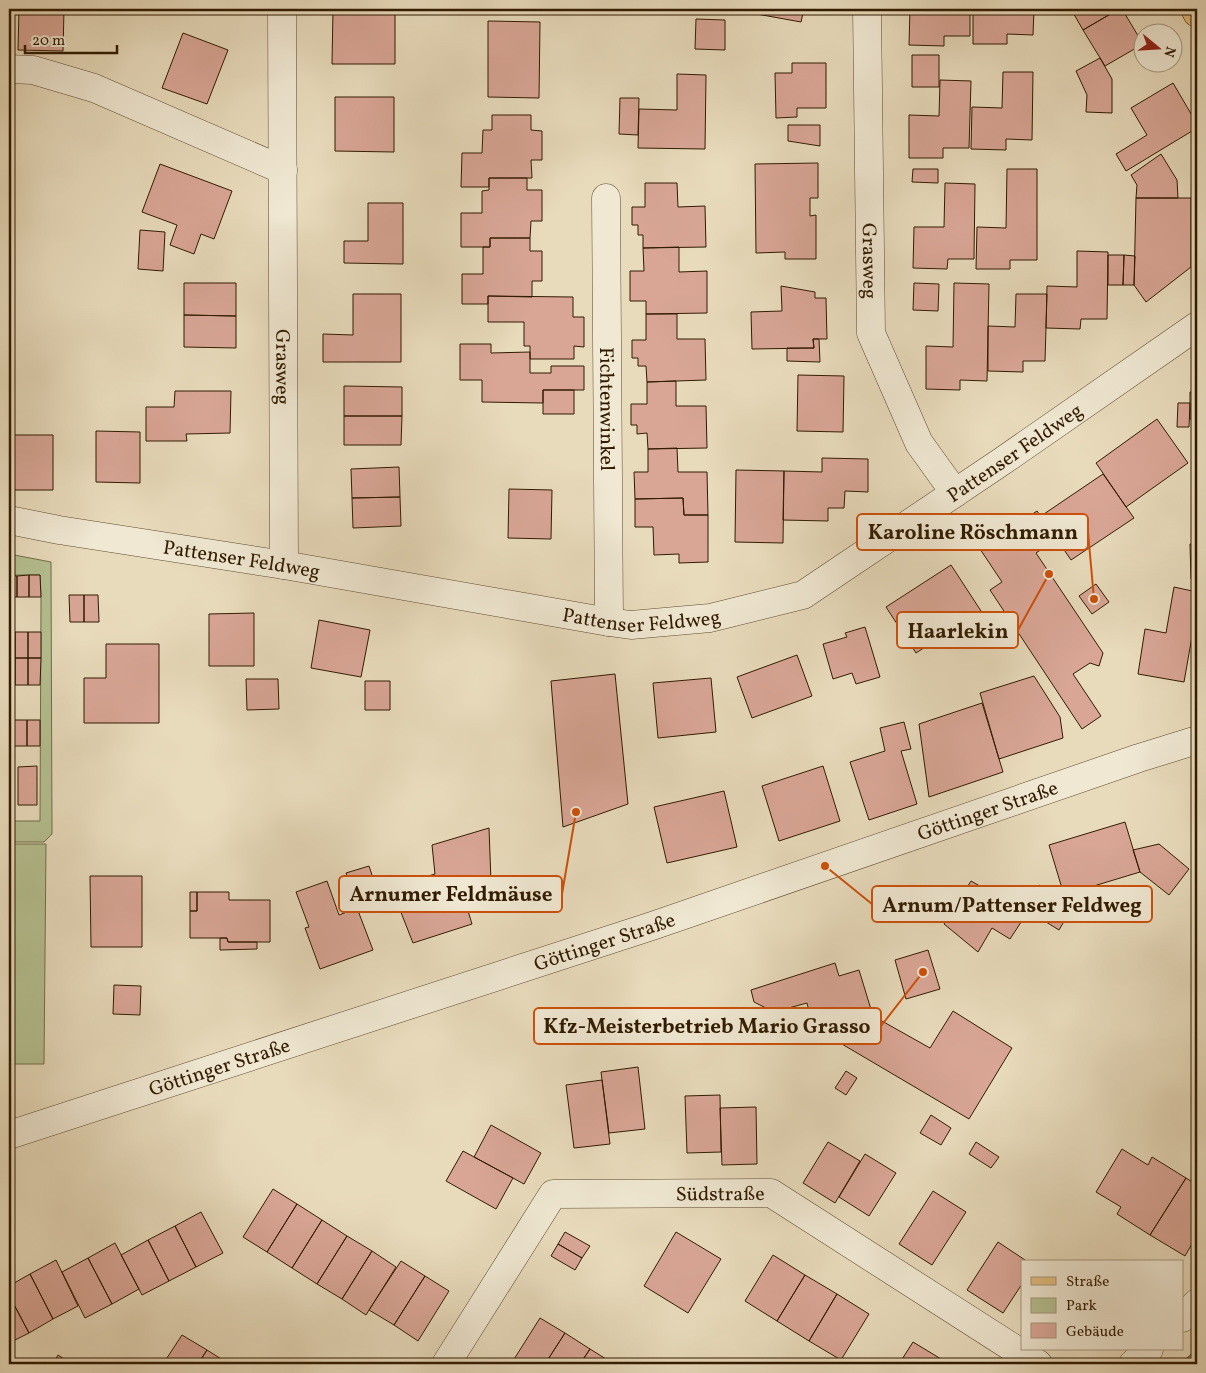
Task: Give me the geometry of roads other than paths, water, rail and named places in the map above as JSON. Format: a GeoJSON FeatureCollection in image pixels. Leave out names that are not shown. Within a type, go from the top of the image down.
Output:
{"type":"FeatureCollection","features":[{"type":"Feature","properties":{"kind":"main road"},"geometry":{"type":"LineString","coordinates":[[1195,9],[1197,13]]}},
{"type":"Feature","properties":{"kind":"street","name":"Grasweg"},"geometry":{"type":"LineString","coordinates":[[282,9],[284,565]]}},
{"type":"Feature","properties":{"kind":"street","name":"Grasweg"},"geometry":{"type":"LineString","coordinates":[[867,9],[871,333],[919,443],[955,493]]}},
{"type":"Feature","properties":{"kind":"street"},"geometry":{"type":"LineString","coordinates":[[9,69],[32,70],[94,88],[283,170]]}},
{"type":"Feature","properties":{"kind":"street","name":"Fichtenwinkel"},"geometry":{"type":"LineString","coordinates":[[606,198],[609,622]]}},
{"type":"Feature","properties":{"kind":"street","name":"Pattenser Feldweg"},"geometry":{"type":"LineString","coordinates":[[9,520],[59,530],[284,565],[609,622],[631,625],[710,618],[803,594],[955,493],[1197,326]]}},
{"type":"Feature","properties":{"kind":"street","name":"Göttinger Straße"},"geometry":{"type":"LineString","coordinates":[[9,1135],[652,926],[1197,740]]}},
{"type":"Feature","properties":{"kind":"street","name":"Südstraße"},"geometry":{"type":"LineString","coordinates":[[446,1364],[553,1194],[771,1193],[1038,1364]]}},
{"type":"Feature","properties":{"kind":"street"},"geometry":{"type":"LineString","coordinates":[[1184,1316],[1197,1303]]}},
{"type":"Feature","properties":{"kind":"street"},"geometry":{"type":"LineString","coordinates":[[1133,1364],[1148,1350]]}},
{"type":"Feature","properties":{"kind":"place","name":"Haarlekin"},"geometry":{"type":"Point","coordinates":[1049,574]}},
{"type":"Feature","properties":{"kind":"place","name":"Karoline Röschmann"},"geometry":{"type":"Point","coordinates":[1094,599]}},
{"type":"Feature","properties":{"kind":"place","name":"Arnumer Feldmäuse"},"geometry":{"type":"Point","coordinates":[576,812]}},
{"type":"Feature","properties":{"kind":"place","name":"Arnum/Pattenser Feldweg"},"geometry":{"type":"Point","coordinates":[825,866]}},
{"type":"Feature","properties":{"kind":"place","name":"Kfz-Meisterbetrieb Mario Grasso"},"geometry":{"type":"Point","coordinates":[923,972]}}]}
